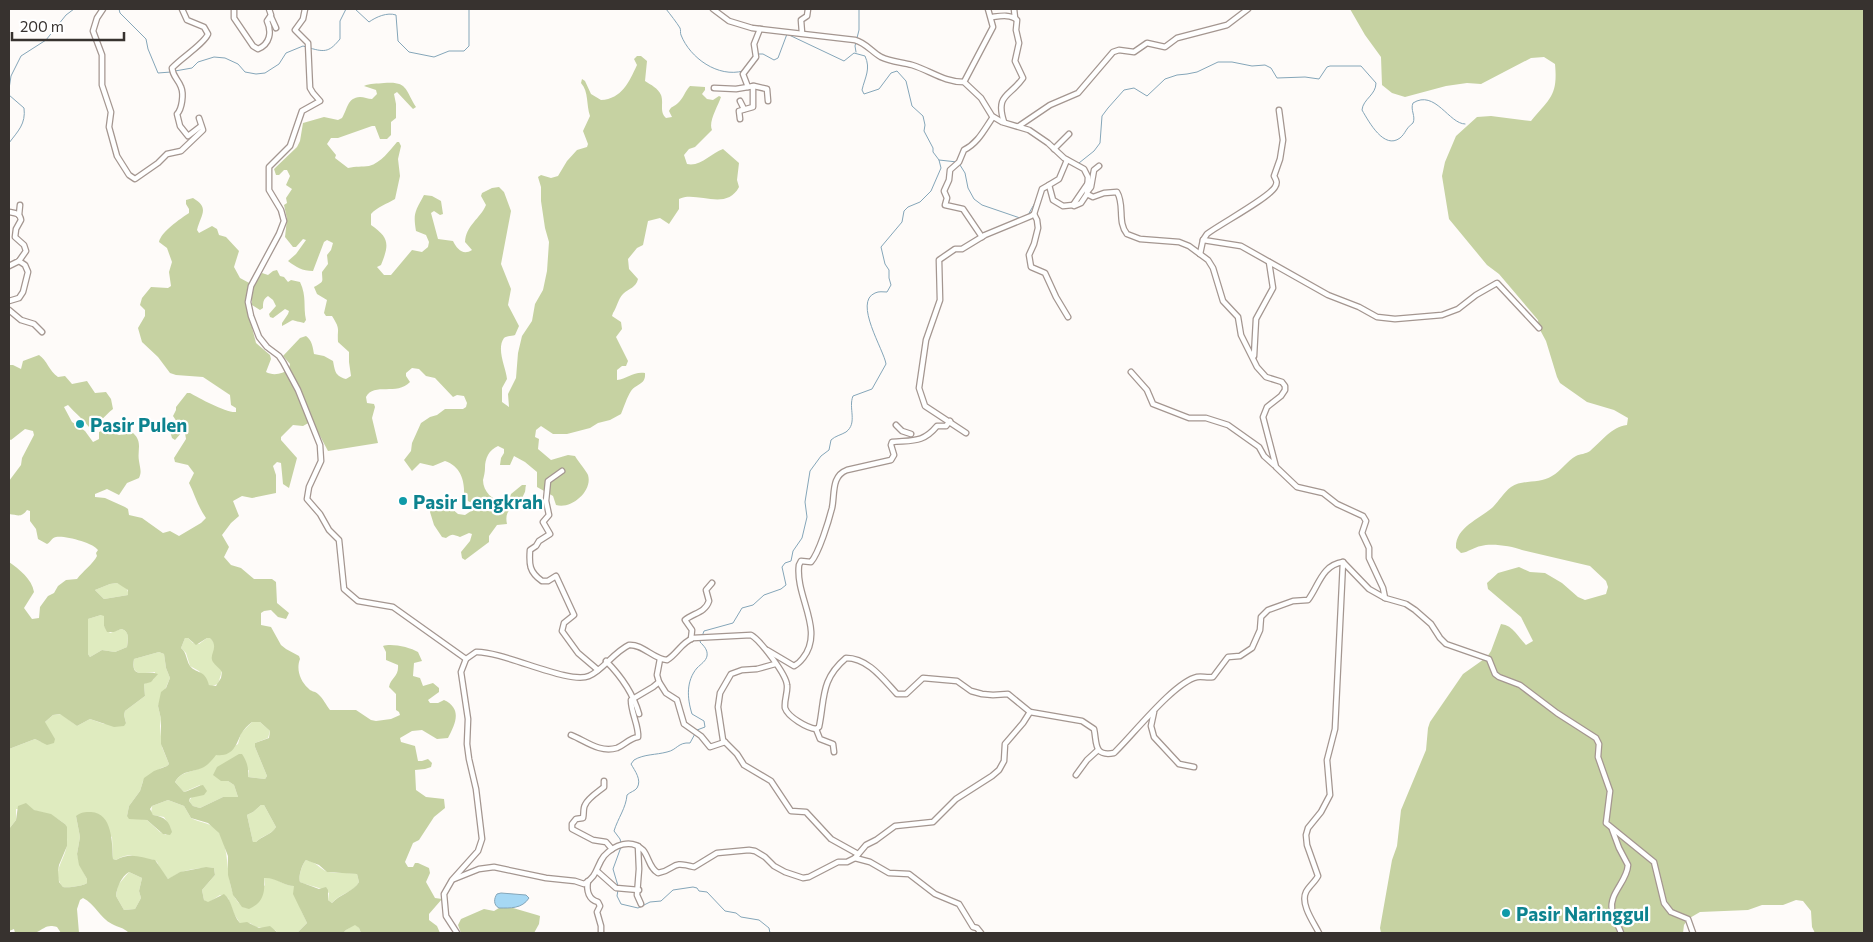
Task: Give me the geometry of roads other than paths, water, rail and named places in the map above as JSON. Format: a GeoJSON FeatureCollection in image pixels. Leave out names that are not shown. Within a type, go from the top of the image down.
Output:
{"type":"FeatureCollection","features":[{"type":"Feature","properties":{"kind":"street"},"geometry":{"type":"LineString","coordinates":[[103,9],[97,18],[93,30],[102,55],[102,85],[111,112],[110,134],[117,156],[129,176],[135,179],[158,163],[167,154],[181,151],[203,131],[199,118]]}},
{"type":"Feature","properties":{"kind":"street"},"geometry":{"type":"LineString","coordinates":[[182,9],[187,20],[204,27],[208,34],[206,39],[184,55],[173,67],[174,78],[181,86],[182,92],[180,110],[177,114],[180,126],[188,136],[201,126]]}},
{"type":"Feature","properties":{"kind":"street"},"geometry":{"type":"LineString","coordinates":[[234,9],[234,18],[256,49],[262,47],[268,41],[270,32],[267,21],[271,17]]}},
{"type":"Feature","properties":{"kind":"street"},"geometry":{"type":"LineString","coordinates":[[269,9],[276,28]]}},
{"type":"Feature","properties":{"kind":"street"},"geometry":{"type":"LineString","coordinates":[[305,9],[303,19],[295,30],[309,44],[308,68],[310,88],[320,101],[306,108],[301,113],[290,146],[268,169],[269,190],[284,221],[251,286],[248,302],[251,316],[258,338],[279,356],[283,362],[298,390],[320,444],[321,461],[308,487],[307,499],[320,514],[326,527],[339,540],[344,589],[358,601],[393,607],[466,660]]}},
{"type":"Feature","properties":{"kind":"street"},"geometry":{"type":"LineString","coordinates":[[713,9],[730,22],[760,29],[861,41],[885,58],[911,64],[949,81],[964,82],[980,98],[993,117],[1031,131],[1067,160],[1084,169],[1088,177],[1087,193]]}},
{"type":"Feature","properties":{"kind":"street"},"geometry":{"type":"LineString","coordinates":[[802,33],[802,19],[808,16],[808,9]]}},
{"type":"Feature","properties":{"kind":"street"},"geometry":{"type":"LineString","coordinates":[[964,82],[993,27],[992,17],[988,9]]}},
{"type":"Feature","properties":{"kind":"street"},"geometry":{"type":"LineString","coordinates":[[1004,122],[1000,108],[1001,104],[1008,93],[1024,78],[1015,61],[1019,43],[1014,9]]}},
{"type":"Feature","properties":{"kind":"street"},"geometry":{"type":"LineString","coordinates":[[1019,126],[1050,106],[1078,93],[1113,52],[1119,50],[1133,52],[1147,44],[1165,47],[1178,38],[1227,25],[1248,9]]}},
{"type":"Feature","properties":{"kind":"street"},"geometry":{"type":"LineString","coordinates":[[992,17],[1005,16],[1015,18]]}},
{"type":"Feature","properties":{"kind":"street"},"geometry":{"type":"LineString","coordinates":[[748,87],[743,74],[756,56],[754,49],[760,29]]}},
{"type":"Feature","properties":{"kind":"street"},"geometry":{"type":"LineString","coordinates":[[740,119],[739,112],[753,106],[753,86]]}},
{"type":"Feature","properties":{"kind":"street"},"geometry":{"type":"LineString","coordinates":[[714,88],[736,89],[753,86],[767,89],[768,101]]}},
{"type":"Feature","properties":{"kind":"street"},"geometry":{"type":"LineString","coordinates":[[740,101],[744,109]]}},
{"type":"Feature","properties":{"kind":"street"},"geometry":{"type":"LineString","coordinates":[[1200,254],[1203,240],[1207,234],[1254,204],[1276,186],[1277,182],[1274,176],[1280,159],[1283,140],[1279,110]]}},
{"type":"Feature","properties":{"kind":"street"},"geometry":{"type":"LineString","coordinates":[[982,237],[963,209],[945,205],[947,198],[944,191],[949,180],[950,170],[960,160],[964,150],[971,147],[993,117]]}},
{"type":"Feature","properties":{"kind":"street"},"geometry":{"type":"LineString","coordinates":[[1054,149],[1070,134]]}},
{"type":"Feature","properties":{"kind":"street"},"geometry":{"type":"LineString","coordinates":[[1067,160],[1059,179],[1048,184],[1040,192],[1034,214],[1038,228],[1029,255],[1031,267],[1045,273],[1068,317]]}},
{"type":"Feature","properties":{"kind":"street"},"geometry":{"type":"LineString","coordinates":[[1048,184],[1053,200],[1063,206],[1073,204],[1074,206],[1081,202],[1087,193],[1091,186],[1094,169],[1098,166]]}},
{"type":"Feature","properties":{"kind":"street"},"geometry":{"type":"LineString","coordinates":[[1073,204],[1088,183]]}},
{"type":"Feature","properties":{"kind":"street"},"geometry":{"type":"LineString","coordinates":[[1087,193],[1093,197],[1104,193],[1118,193],[1122,224],[1127,234],[1140,239],[1179,242],[1189,246],[1212,264],[1223,301],[1238,317],[1241,335],[1257,366],[1264,376],[1282,382],[1285,386],[1281,396],[1271,403],[1263,414],[1263,424],[1275,466]]}},
{"type":"Feature","properties":{"kind":"street"},"geometry":{"type":"LineString","coordinates":[[9,266],[19,261],[26,250],[24,245],[15,238],[17,227],[21,220],[19,215],[20,205]]}},
{"type":"Feature","properties":{"kind":"street"},"geometry":{"type":"LineString","coordinates":[[9,212],[19,215]]}},
{"type":"Feature","properties":{"kind":"street"},"geometry":{"type":"LineString","coordinates":[[966,433],[925,406],[919,388],[926,340],[940,300],[939,260],[955,249],[963,248],[982,237],[1034,214]]}},
{"type":"Feature","properties":{"kind":"street"},"geometry":{"type":"LineString","coordinates":[[1203,240],[1235,244],[1328,296],[1359,307],[1373,316],[1383,318],[1412,318],[1448,313],[1458,309],[1476,294],[1497,283],[1539,328]]}},
{"type":"Feature","properties":{"kind":"street"},"geometry":{"type":"LineString","coordinates":[[9,301],[19,298],[24,292],[28,272],[25,265],[19,261]]}},
{"type":"Feature","properties":{"kind":"street"},"geometry":{"type":"LineString","coordinates":[[1254,357],[1256,319],[1273,288],[1270,262]]}},
{"type":"Feature","properties":{"kind":"street"},"geometry":{"type":"LineString","coordinates":[[9,310],[21,320],[34,324],[42,332]]}},
{"type":"Feature","properties":{"kind":"street"},"geometry":{"type":"LineString","coordinates":[[1131,372],[1147,390],[1153,404],[1189,418],[1206,418],[1228,425],[1260,447],[1264,456],[1297,487],[1320,492],[1337,504],[1365,519],[1366,523],[1362,534],[1385,598]]}},
{"type":"Feature","properties":{"kind":"street"},"geometry":{"type":"LineString","coordinates":[[457,933],[449,922],[444,907],[444,894],[452,880],[478,851],[482,839],[468,744],[468,719],[461,672],[466,660],[476,652],[484,652],[580,678],[589,676],[598,670],[622,649],[631,644],[652,652],[660,659],[669,659],[685,642],[692,639],[742,634],[751,635],[764,647],[788,664],[794,666],[808,651],[812,630],[801,586],[799,563],[802,561],[811,562],[817,554],[832,508],[838,476],[847,470],[891,460],[894,455],[891,444],[924,438],[931,434],[937,426],[946,426],[950,421]]}},
{"type":"Feature","properties":{"kind":"street"},"geometry":{"type":"LineString","coordinates":[[896,425],[902,431],[911,434]]}},
{"type":"Feature","properties":{"kind":"street"},"geometry":{"type":"LineString","coordinates":[[899,442],[902,431]]}},
{"type":"Feature","properties":{"kind":"street"},"geometry":{"type":"LineString","coordinates":[[562,471],[548,482],[546,501],[549,515],[543,522],[550,534],[539,541],[534,549],[530,550],[529,565],[536,577],[542,582],[556,576],[574,615],[564,623],[562,631],[578,653],[598,670]]}},
{"type":"Feature","properties":{"kind":"street"},"geometry":{"type":"LineString","coordinates":[[1343,562],[1369,589],[1385,598],[1406,604],[1416,610],[1431,624],[1443,641],[1489,659],[1499,677],[1520,685],[1557,713],[1596,738],[1598,758],[1610,791],[1606,820],[1654,862],[1664,903],[1671,912],[1691,922],[1693,933]]}},
{"type":"Feature","properties":{"kind":"street"},"geometry":{"type":"LineString","coordinates":[[816,729],[819,727],[825,686],[846,658],[861,660],[898,694],[906,694],[923,678],[957,681],[971,691],[993,695],[1008,694],[1030,712],[1070,718],[1089,724],[1094,728],[1098,750],[1108,754],[1114,753],[1154,711],[1188,681],[1196,677],[1213,677],[1228,657],[1240,656],[1252,648],[1258,635],[1263,614],[1268,610],[1293,601],[1308,600],[1329,567],[1343,562]]}},
{"type":"Feature","properties":{"kind":"street"},"geometry":{"type":"LineString","coordinates":[[1319,933],[1304,897],[1306,891],[1318,876],[1307,845],[1306,835],[1308,828],[1321,812],[1330,795],[1327,760],[1334,730],[1343,562]]}},
{"type":"Feature","properties":{"kind":"street"},"geometry":{"type":"LineString","coordinates":[[692,639],[693,633],[685,620],[707,606],[709,601],[706,590],[712,583]]}},
{"type":"Feature","properties":{"kind":"street"},"geometry":{"type":"LineString","coordinates":[[764,647],[787,683],[785,706],[788,714],[810,728],[816,729]]}},
{"type":"Feature","properties":{"kind":"street"},"geometry":{"type":"LineString","coordinates":[[660,659],[657,676],[659,682],[666,693],[677,700],[686,727],[701,736],[710,747],[725,742]]}},
{"type":"Feature","properties":{"kind":"street"},"geometry":{"type":"LineString","coordinates":[[606,662],[620,677],[635,700],[639,714]]}},
{"type":"Feature","properties":{"kind":"street"},"geometry":{"type":"LineString","coordinates":[[775,664],[757,669],[736,671],[727,678],[720,693],[718,703],[722,735],[725,742],[737,754],[744,765],[770,782],[791,811],[806,812],[831,839],[857,856],[889,873],[909,874],[936,894],[955,901],[959,904],[973,927],[977,928],[981,933]]}},
{"type":"Feature","properties":{"kind":"street"},"geometry":{"type":"LineString","coordinates":[[571,734],[600,748],[616,748],[638,737],[635,716],[631,711],[631,700],[659,682]]}},
{"type":"Feature","properties":{"kind":"street"},"geometry":{"type":"LineString","coordinates":[[1154,711],[1151,726],[1154,737],[1179,764],[1194,767]]}},
{"type":"Feature","properties":{"kind":"street"},"geometry":{"type":"LineString","coordinates":[[452,880],[479,869],[494,867],[521,874],[575,881],[584,884],[597,871],[603,857],[612,849],[625,843],[638,846],[643,850],[654,870],[658,873],[679,863],[694,867],[710,856],[722,851],[755,851],[785,872],[803,878],[809,877],[838,862],[848,862],[857,856],[866,845],[895,826],[933,822],[956,799],[992,776],[1004,761],[1005,744],[1023,724],[1030,712]]}},
{"type":"Feature","properties":{"kind":"street"},"geometry":{"type":"LineString","coordinates":[[816,729],[820,739],[834,744],[834,752]]}},
{"type":"Feature","properties":{"kind":"street"},"geometry":{"type":"LineString","coordinates":[[1076,775],[1086,760],[1098,750]]}},
{"type":"Feature","properties":{"kind":"street"},"geometry":{"type":"LineString","coordinates":[[604,781],[604,787],[584,805],[583,818],[576,819],[572,824],[572,829],[593,840],[606,842],[612,849]]}},
{"type":"Feature","properties":{"kind":"street"},"geometry":{"type":"LineString","coordinates":[[1612,827],[1619,848],[1628,865],[1625,879],[1612,902],[1612,910],[1621,933]]}},
{"type":"Feature","properties":{"kind":"street"},"geometry":{"type":"LineString","coordinates":[[638,846],[640,869],[637,895],[641,904]]}},
{"type":"Feature","properties":{"kind":"street"},"geometry":{"type":"LineString","coordinates":[[597,871],[616,888],[639,890]]}},
{"type":"Feature","properties":{"kind":"street"},"geometry":{"type":"LineString","coordinates":[[588,881],[587,888],[592,901],[600,904],[597,912],[601,933]]}},
{"type":"Feature","properties":{"kind":"water"},"geometry":{"type":"Polygon","coordinates":[[[497,894],[526,895],[529,898],[519,906],[499,908],[495,903],[495,899],[497,894]]]}},
{"type":"Feature","properties":{"kind":"waterway"},"geometry":{"type":"LineString","coordinates":[[9,89],[11,76],[21,56],[46,40],[66,15],[74,9]]}},
{"type":"Feature","properties":{"kind":"waterway"},"geometry":{"type":"LineString","coordinates":[[119,9],[120,13],[146,39],[158,73],[171,72]]}},
{"type":"Feature","properties":{"kind":"waterway"},"geometry":{"type":"LineString","coordinates":[[310,48],[324,51],[340,39],[340,21],[346,9]]}},
{"type":"Feature","properties":{"kind":"waterway"},"geometry":{"type":"LineString","coordinates":[[355,9],[369,22],[382,15],[396,15],[398,41],[409,52],[434,57],[449,51],[464,51],[469,46],[469,9]]}},
{"type":"Feature","properties":{"kind":"waterway"},"geometry":{"type":"LineString","coordinates":[[666,9],[680,28],[685,43],[698,58],[715,69],[724,72],[743,71]]}},
{"type":"Feature","properties":{"kind":"waterway"},"geometry":{"type":"LineString","coordinates":[[856,52],[859,9]]}},
{"type":"Feature","properties":{"kind":"waterway"},"geometry":{"type":"LineString","coordinates":[[621,843],[614,831],[627,795],[636,789],[639,782],[631,764],[638,758],[667,752],[680,745],[690,743],[697,730],[705,727],[704,721],[692,714],[688,696],[689,684],[693,673],[707,656],[706,650],[700,642],[704,631],[733,623],[742,608],[753,605],[764,595],[781,589],[786,585],[782,567],[785,563],[791,561],[793,551],[802,538],[807,517],[805,502],[810,471],[821,456],[829,450],[831,440],[850,428],[853,396],[872,389],[886,364],[868,316],[867,306],[869,298],[876,292],[887,292],[891,285],[889,270],[885,264],[881,247],[902,222],[904,211],[908,207],[920,202],[931,191],[941,168],[939,160],[933,152],[933,148],[924,131],[923,116],[912,106],[906,81],[897,71],[891,73],[879,89],[864,94],[862,90],[867,69],[865,56],[854,53],[844,61],[787,34],[778,58],[774,60],[763,54],[756,54]]}},
{"type":"Feature","properties":{"kind":"waterway"},"geometry":{"type":"LineString","coordinates":[[175,71],[192,68],[198,62],[214,57],[225,58],[238,64],[245,72],[265,73],[279,64],[286,53],[303,46],[306,47]]}},
{"type":"Feature","properties":{"kind":"waterway"},"geometry":{"type":"LineString","coordinates":[[1079,163],[1094,151],[1100,143],[1102,116],[1124,90],[1134,88],[1147,96],[1165,79],[1197,72],[1218,62],[1232,62],[1252,66],[1265,65],[1271,68],[1277,78],[1305,77],[1319,79],[1327,67],[1330,66],[1361,66],[1376,83],[1374,91],[1362,110],[1378,133],[1388,140],[1394,141],[1400,138],[1413,123],[1413,103],[1421,100],[1435,103],[1453,119],[1465,124]]}},
{"type":"Feature","properties":{"kind":"waterway"},"geometry":{"type":"LineString","coordinates":[[9,95],[24,108],[24,119],[21,127],[9,143]]}},
{"type":"Feature","properties":{"kind":"waterway"},"geometry":{"type":"LineString","coordinates":[[939,160],[957,162]]}},
{"type":"Feature","properties":{"kind":"waterway"},"geometry":{"type":"LineString","coordinates":[[960,165],[965,173],[968,188],[974,199],[982,205],[1020,218]]}},
{"type":"Feature","properties":{"kind":"waterway"},"geometry":{"type":"LineString","coordinates":[[1028,215],[1036,201]]}},
{"type":"Feature","properties":{"kind":"waterway"},"geometry":{"type":"LineString","coordinates":[[618,886],[613,869],[621,847]]}},
{"type":"Feature","properties":{"kind":"waterway"},"geometry":{"type":"LineString","coordinates":[[618,890],[617,896],[621,904],[638,908],[650,902],[661,901],[673,890],[697,888],[699,891],[707,892],[725,911],[736,913],[741,917],[759,920],[769,928],[770,933]]}},
{"type":"Feature","properties":{"kind":"place","name":"Pasir Pulen"},"geometry":{"type":"Point","coordinates":[80,424]}},
{"type":"Feature","properties":{"kind":"place","name":"Pasir Lengkrah"},"geometry":{"type":"Point","coordinates":[403,501]}},
{"type":"Feature","properties":{"kind":"place","name":"Pasir Naringgul"},"geometry":{"type":"Point","coordinates":[1506,913]}}]}
